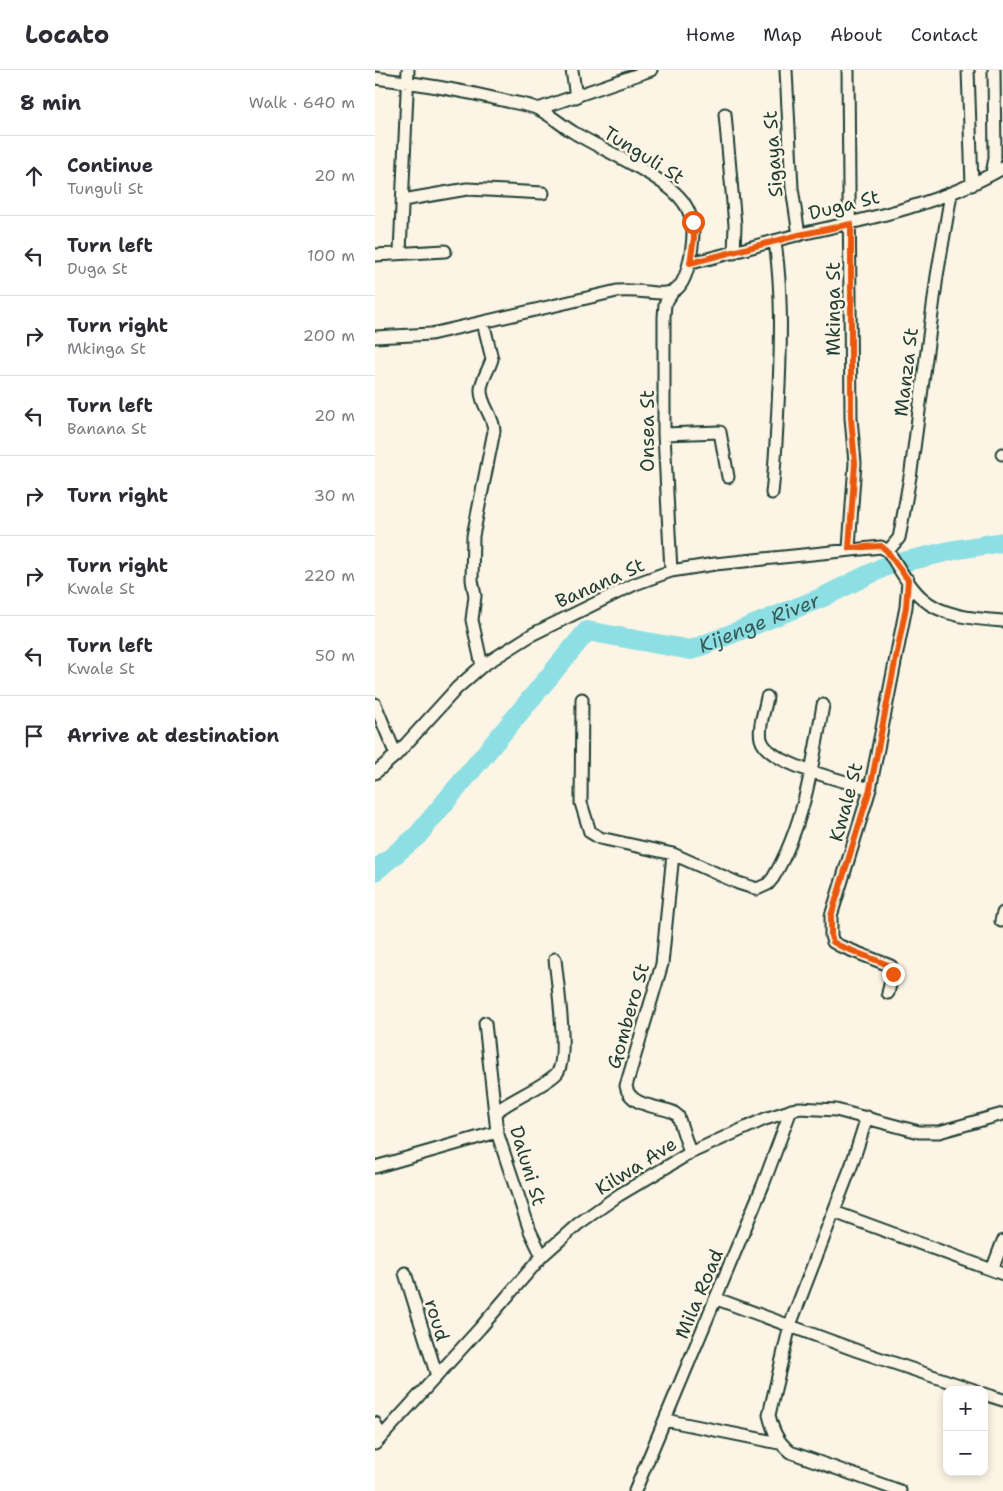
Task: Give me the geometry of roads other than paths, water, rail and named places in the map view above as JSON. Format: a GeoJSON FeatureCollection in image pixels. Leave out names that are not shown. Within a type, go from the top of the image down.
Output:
{"type":"FeatureCollection","features":[{"type":"Feature","properties":{"kind":"street"},"geometry":{"type":"LineString","coordinates":[[399,252],[408,70]]}},
{"type":"Feature","properties":{"kind":"street"},"geometry":{"type":"LineString","coordinates":[[572,70],[576,97]]}},
{"type":"Feature","properties":{"kind":"street"},"geometry":{"type":"LineString","coordinates":[[538,109],[651,70]]}},
{"type":"Feature","properties":{"kind":"street","name":"Sigaya St"},"geometry":{"type":"LineString","coordinates":[[786,70],[792,188],[799,235]]}},
{"type":"Feature","properties":{"kind":"street","name":"Mkinga St"},"geometry":{"type":"LineString","coordinates":[[848,70],[851,224],[851,418],[855,463],[849,548]]}},
{"type":"Feature","properties":{"kind":"street"},"geometry":{"type":"LineString","coordinates":[[968,70],[972,185]]}},
{"type":"Feature","properties":{"kind":"street"},"geometry":{"type":"LineString","coordinates":[[992,174],[995,158],[994,70]]}},
{"type":"Feature","properties":{"kind":"street","name":"Tunguli St"},"geometry":{"type":"LineString","coordinates":[[375,78],[467,93],[538,109],[571,131],[676,193],[684,202],[693,222],[694,238],[690,263],[685,278],[679,289],[672,294]]}},
{"type":"Feature","properties":{"kind":"street"},"geometry":{"type":"LineString","coordinates":[[725,114],[735,225],[734,253]]}},
{"type":"Feature","properties":{"kind":"street","name":"Duga St"},"geometry":{"type":"LineString","coordinates":[[690,263],[799,235],[851,224],[951,194],[1003,168]]}},
{"type":"Feature","properties":{"kind":"street"},"geometry":{"type":"LineString","coordinates":[[403,200],[467,189],[543,193]]}},
{"type":"Feature","properties":{"kind":"street","name":"Manza St"},"geometry":{"type":"LineString","coordinates":[[889,553],[899,538],[911,471],[937,276],[951,194]]}},
{"type":"Feature","properties":{"kind":"street"},"geometry":{"type":"LineString","coordinates":[[772,493],[777,454],[781,340],[780,285],[775,242]]}},
{"type":"Feature","properties":{"kind":"street"},"geometry":{"type":"LineString","coordinates":[[375,256],[399,252],[445,251]]}},
{"type":"Feature","properties":{"kind":"street"},"geometry":{"type":"LineString","coordinates":[[375,337],[431,334],[617,291],[637,289],[672,294]]}},
{"type":"Feature","properties":{"kind":"street","name":"Onsea St"},"geometry":{"type":"LineString","coordinates":[[671,571],[664,434],[665,304],[672,294]]}},
{"type":"Feature","properties":{"kind":"street"},"geometry":{"type":"LineString","coordinates":[[482,666],[472,620],[475,596],[472,580],[472,551],[473,536],[494,431],[494,425],[481,395],[484,373],[491,359],[483,322]]}},
{"type":"Feature","properties":{"kind":"street"},"geometry":{"type":"LineString","coordinates":[[664,434],[720,432],[728,477]]}},
{"type":"Feature","properties":{"kind":"street","name":"Banana St"},"geometry":{"type":"LineString","coordinates":[[375,773],[396,755],[451,694],[482,666],[549,626],[635,584],[671,571],[849,548],[881,546],[889,553]]}},
{"type":"Feature","properties":{"kind":"street"},"geometry":{"type":"LineString","coordinates":[[889,553],[920,597],[935,607],[952,613],[1003,621]]}},
{"type":"Feature","properties":{"kind":"street","name":"Kwale St"},"geometry":{"type":"LineString","coordinates":[[888,993],[893,974],[891,966],[833,942],[829,928],[837,895],[870,789],[906,607],[905,576]]}},
{"type":"Feature","properties":{"kind":"street"},"geometry":{"type":"LineString","coordinates":[[767,697],[761,728],[763,745],[779,759],[870,789]]}},
{"type":"Feature","properties":{"kind":"street"},"geometry":{"type":"LineString","coordinates":[[582,698],[581,803],[590,832],[600,838],[673,854],[751,889],[757,889],[768,884],[777,871],[793,836],[812,770],[823,705]]}},
{"type":"Feature","properties":{"kind":"street"},"geometry":{"type":"LineString","coordinates":[[375,705],[396,755]]}},
{"type":"Feature","properties":{"kind":"street","name":"Gombero St"},"geometry":{"type":"LineString","coordinates":[[673,854],[669,910],[662,964],[626,1086],[627,1091],[635,1100],[664,1109],[678,1116],[690,1153]]}},
{"type":"Feature","properties":{"kind":"street"},"geometry":{"type":"LineString","coordinates":[[496,1112],[557,1073],[561,1067],[563,1051],[555,959]]}},
{"type":"Feature","properties":{"kind":"street","name":"Daluni St"},"geometry":{"type":"LineString","coordinates":[[485,1023],[497,1132],[529,1231],[542,1256]]}},
{"type":"Feature","properties":{"kind":"street","name":"Kilwa Ave"},"geometry":{"type":"LineString","coordinates":[[378,1440],[542,1256],[578,1224],[619,1195],[690,1153],[791,1110],[836,1110],[919,1132],[931,1133],[1003,1114]]}},
{"type":"Feature","properties":{"kind":"street","name":"Mila Road"},"geometry":{"type":"LineString","coordinates":[[635,1491],[717,1299],[774,1158],[791,1110]]}},
{"type":"Feature","properties":{"kind":"street"},"geometry":{"type":"LineString","coordinates":[[867,1117],[834,1212],[790,1326],[769,1415],[772,1429],[779,1443],[790,1452],[900,1491]]}},
{"type":"Feature","properties":{"kind":"street"},"geometry":{"type":"LineString","coordinates":[[375,1168],[497,1132]]}},
{"type":"Feature","properties":{"kind":"street"},"geometry":{"type":"LineString","coordinates":[[834,1212],[997,1272],[1003,1241]]}},
{"type":"Feature","properties":{"kind":"street","name":"roud"},"geometry":{"type":"LineString","coordinates":[[405,1273],[437,1376]]}},
{"type":"Feature","properties":{"kind":"street"},"geometry":{"type":"LineString","coordinates":[[717,1299],[962,1386]]}},
{"type":"Feature","properties":{"kind":"street"},"geometry":{"type":"LineString","coordinates":[[988,1395],[1003,1400]]}},
{"type":"Feature","properties":{"kind":"street"},"geometry":{"type":"LineString","coordinates":[[665,1420],[779,1443]]}},
{"type":"Feature","properties":{"kind":"street"},"geometry":{"type":"LineString","coordinates":[[375,1423],[378,1440]]}},
{"type":"Feature","properties":{"kind":"waterway","name":"Kijenge River"},"geometry":{"type":"LineString","coordinates":[[375,871],[417,836],[587,631],[691,650],[821,598],[886,566],[954,550],[1003,542]]}}]}
